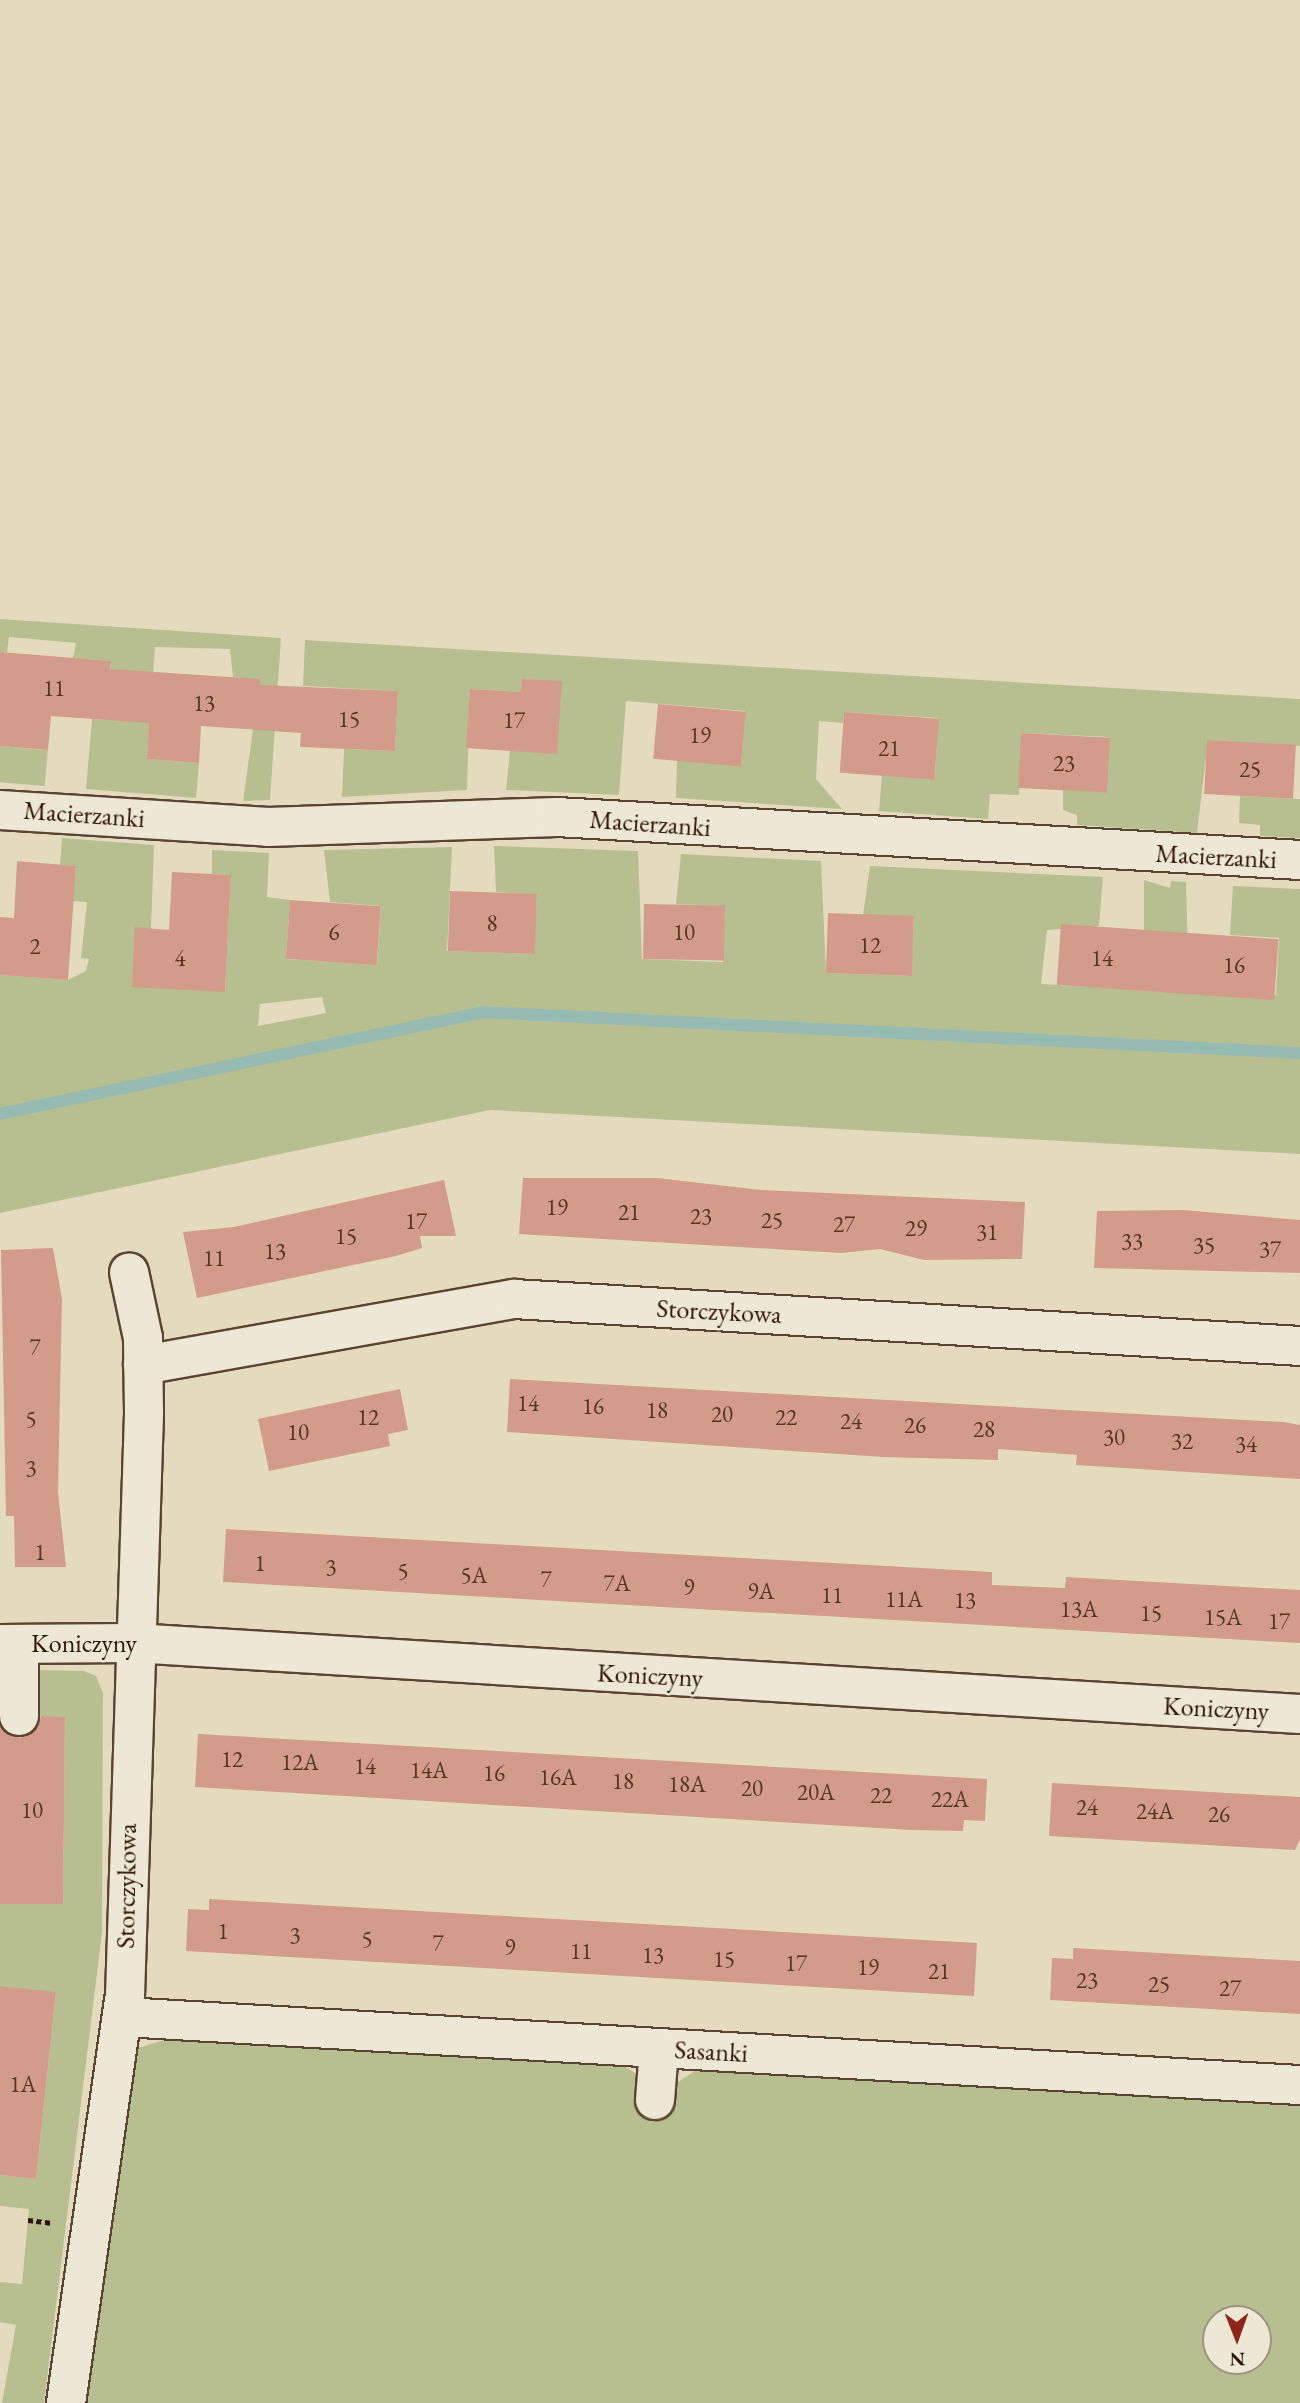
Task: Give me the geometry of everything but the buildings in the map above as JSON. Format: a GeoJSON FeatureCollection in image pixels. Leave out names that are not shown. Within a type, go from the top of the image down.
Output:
{"type":"FeatureCollection","features":[{"type":"Feature","properties":{"kind":"street","name":"Macierzanki"},"geometry":{"type":"LineString","coordinates":[[0,810],[268,827],[558,817],[1300,860]]}},
{"type":"Feature","properties":{"kind":"street","name":"Storczykowa"},"geometry":{"type":"LineString","coordinates":[[66,2403],[123,2017],[144,1365],[129,1272]]}},
{"type":"Feature","properties":{"kind":"street","name":"Storczykowa"},"geometry":{"type":"LineString","coordinates":[[144,1365],[514,1300],[1300,1346]]}},
{"type":"Feature","properties":{"kind":"street","name":"Koniczyny"},"geometry":{"type":"LineString","coordinates":[[9,1644],[133,1643],[1300,1714]]}},
{"type":"Feature","properties":{"kind":"street"},"geometry":{"type":"LineString","coordinates":[[9,1644],[19,1716]]}},
{"type":"Feature","properties":{"kind":"street","name":"Sasanki"},"geometry":{"type":"LineString","coordinates":[[123,2017],[1300,2085]]}},
{"type":"Feature","properties":{"kind":"street"},"geometry":{"type":"LineString","coordinates":[[655,2100],[659,2049]]}},
{"type":"Feature","properties":{"kind":"green space"},"geometry":{"type":"Polygon","coordinates":[[[0,619],[281,638],[270,800],[243,801],[260,680],[233,677],[230,649],[155,647],[147,759],[199,763],[196,798],[86,789],[92,719],[106,720],[111,661],[73,658],[76,643],[9,637],[7,652],[0,652],[0,619]]]}},
{"type":"Feature","properties":{"kind":"green space"},"geometry":{"type":"Polygon","coordinates":[[[305,640],[1300,699],[1300,746],[1208,740],[1197,833],[1077,825],[1077,815],[1063,810],[1063,790],[1109,737],[1022,733],[1019,795],[990,794],[988,819],[879,811],[882,774],[935,778],[938,718],[844,712],[843,723],[819,721],[816,779],[842,809],[676,798],[677,760],[741,765],[745,711],[626,701],[619,795],[506,790],[510,751],[561,682],[523,679],[521,692],[470,689],[467,790],[342,797],[344,749],[395,751],[398,691],[303,686],[305,640]]]}},
{"type":"Feature","properties":{"kind":"green space"},"geometry":{"type":"Polygon","coordinates":[[[0,746],[48,750],[45,786],[0,782],[0,746]]]}},
{"type":"Feature","properties":{"kind":"green space"},"geometry":{"type":"Polygon","coordinates":[[[1240,796],[1300,799],[1300,838],[1260,836],[1260,825],[1239,823],[1240,796]]]}},
{"type":"Feature","properties":{"kind":"green space"},"geometry":{"type":"Polygon","coordinates":[[[62,838],[154,845],[151,928],[225,992],[231,875],[212,874],[212,850],[269,853],[267,897],[290,900],[286,959],[377,965],[381,906],[330,902],[324,850],[452,847],[447,951],[534,954],[537,895],[496,892],[494,846],[638,851],[642,959],[723,962],[725,906],[676,904],[681,854],[821,861],[826,973],[911,976],[914,917],[863,915],[870,866],[1103,877],[1099,926],[1047,930],[1041,984],[1144,990],[1144,880],[1170,888],[1171,881],[1186,882],[1189,991],[1276,995],[1279,938],[1230,935],[1233,886],[1300,889],[1300,1154],[490,1110],[0,1213],[0,975],[68,980],[86,971],[89,959],[81,958],[87,902],[73,901],[76,866],[60,865],[62,838]],[[322,997],[260,1004],[258,1026],[326,1013],[322,997]]]}},
{"type":"Feature","properties":{"kind":"green space"},"geometry":{"type":"Polygon","coordinates":[[[38,1670],[84,1671],[96,1676],[103,1693],[102,1933],[44,2403],[2,2403],[16,2325],[0,2322],[0,2282],[22,2284],[29,2209],[0,2206],[0,2175],[36,2179],[56,1993],[0,1986],[0,1904],[63,1904],[65,1717],[29,1716],[38,1670]]]}},
{"type":"Feature","properties":{"kind":"green space"},"geometry":{"type":"Polygon","coordinates":[[[174,2037],[616,2061],[664,2091],[698,2069],[1300,2101],[1300,2403],[87,2403],[131,2060],[138,2048],[174,2037]]]}},
{"type":"Feature","properties":{"kind":"waterway"},"geometry":{"type":"LineString","coordinates":[[0,1114],[482,1012],[1300,1053]]}}]}
